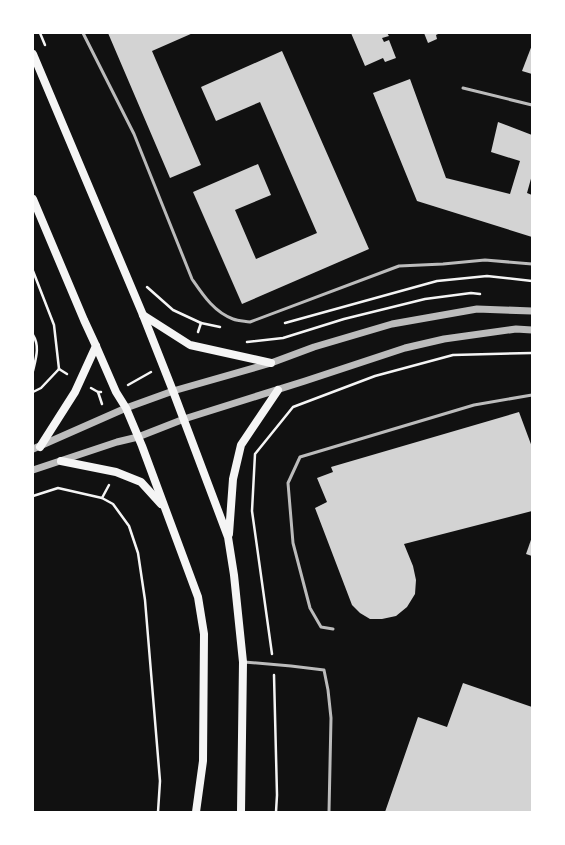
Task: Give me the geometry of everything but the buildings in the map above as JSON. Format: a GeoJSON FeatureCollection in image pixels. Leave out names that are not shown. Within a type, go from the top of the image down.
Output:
{"type":"FeatureCollection","features":[{"type":"Feature","properties":{"kind":"main road"},"geometry":{"type":"LineString","coordinates":[[33,54],[174,391],[228,537],[234,575],[242,662],[240,812]]}},
{"type":"Feature","properties":{"kind":"main road"},"geometry":{"type":"LineString","coordinates":[[33,199],[116,392],[126,408],[165,507],[198,597],[204,634],[203,761],[196,812]]}},
{"type":"Feature","properties":{"kind":"main road"},"geometry":{"type":"LineString","coordinates":[[143,315],[190,345],[271,363]]}},
{"type":"Feature","properties":{"kind":"main road"},"geometry":{"type":"LineString","coordinates":[[37,448],[75,392],[96,346]]}},
{"type":"Feature","properties":{"kind":"main road"},"geometry":{"type":"LineString","coordinates":[[228,537],[233,479],[241,445],[278,390]]}},
{"type":"Feature","properties":{"kind":"main road"},"geometry":{"type":"LineString","coordinates":[[61,461],[116,472],[141,482],[165,507]]}},
{"type":"Feature","properties":{"kind":"street"},"geometry":{"type":"LineString","coordinates":[[37,448],[126,408],[174,391],[271,363],[314,347],[392,324],[477,309],[532,312]]}},
{"type":"Feature","properties":{"kind":"street"},"geometry":{"type":"LineString","coordinates":[[33,470],[117,442],[138,437],[184,420],[405,348],[444,339],[516,329],[532,330]]}},
{"type":"Feature","properties":{"kind":"lane"},"geometry":{"type":"LineString","coordinates":[[83,33],[134,134],[192,279],[204,297],[219,312],[234,320],[250,322],[399,266],[485,260],[532,264]]}},
{"type":"Feature","properties":{"kind":"lane"},"geometry":{"type":"LineString","coordinates":[[463,88],[532,105]]}},
{"type":"Feature","properties":{"kind":"lane"},"geometry":{"type":"LineString","coordinates":[[333,629],[321,628],[310,608],[293,543],[288,483],[300,457],[474,405],[532,395]]}},
{"type":"Feature","properties":{"kind":"lane"},"geometry":{"type":"LineString","coordinates":[[242,662],[324,670],[331,718],[329,812]]}},
{"type":"Feature","properties":{"kind":"path"},"geometry":{"type":"LineString","coordinates":[[40,33],[46,48]]}},
{"type":"Feature","properties":{"kind":"path"},"geometry":{"type":"LineString","coordinates":[[33,270],[54,325],[59,369],[41,388],[33,392]]}},
{"type":"Feature","properties":{"kind":"path"},"geometry":{"type":"LineString","coordinates":[[278,325],[437,281],[487,276],[532,282]]}},
{"type":"Feature","properties":{"kind":"path"},"geometry":{"type":"LineString","coordinates":[[146,287],[173,310],[201,323],[224,328]]}},
{"type":"Feature","properties":{"kind":"path"},"geometry":{"type":"LineString","coordinates":[[242,343],[283,338],[344,319],[425,298],[471,293],[486,294]]}},
{"type":"Feature","properties":{"kind":"path"},"geometry":{"type":"LineString","coordinates":[[197,334],[201,323]]}},
{"type":"Feature","properties":{"kind":"path"},"geometry":{"type":"LineString","coordinates":[[33,335],[36,340],[37,352],[33,371]]}},
{"type":"Feature","properties":{"kind":"path"},"geometry":{"type":"LineString","coordinates":[[276,812],[277,795],[274,665],[252,511],[255,454],[293,407],[375,376],[453,355],[532,353]]}},
{"type":"Feature","properties":{"kind":"path"},"geometry":{"type":"LineString","coordinates":[[98,392],[116,392],[163,365]]}},
{"type":"Feature","properties":{"kind":"path"},"geometry":{"type":"LineString","coordinates":[[33,496],[58,488],[102,498],[113,504],[129,526],[138,552],[145,600],[160,781],[158,812]]}}]}
